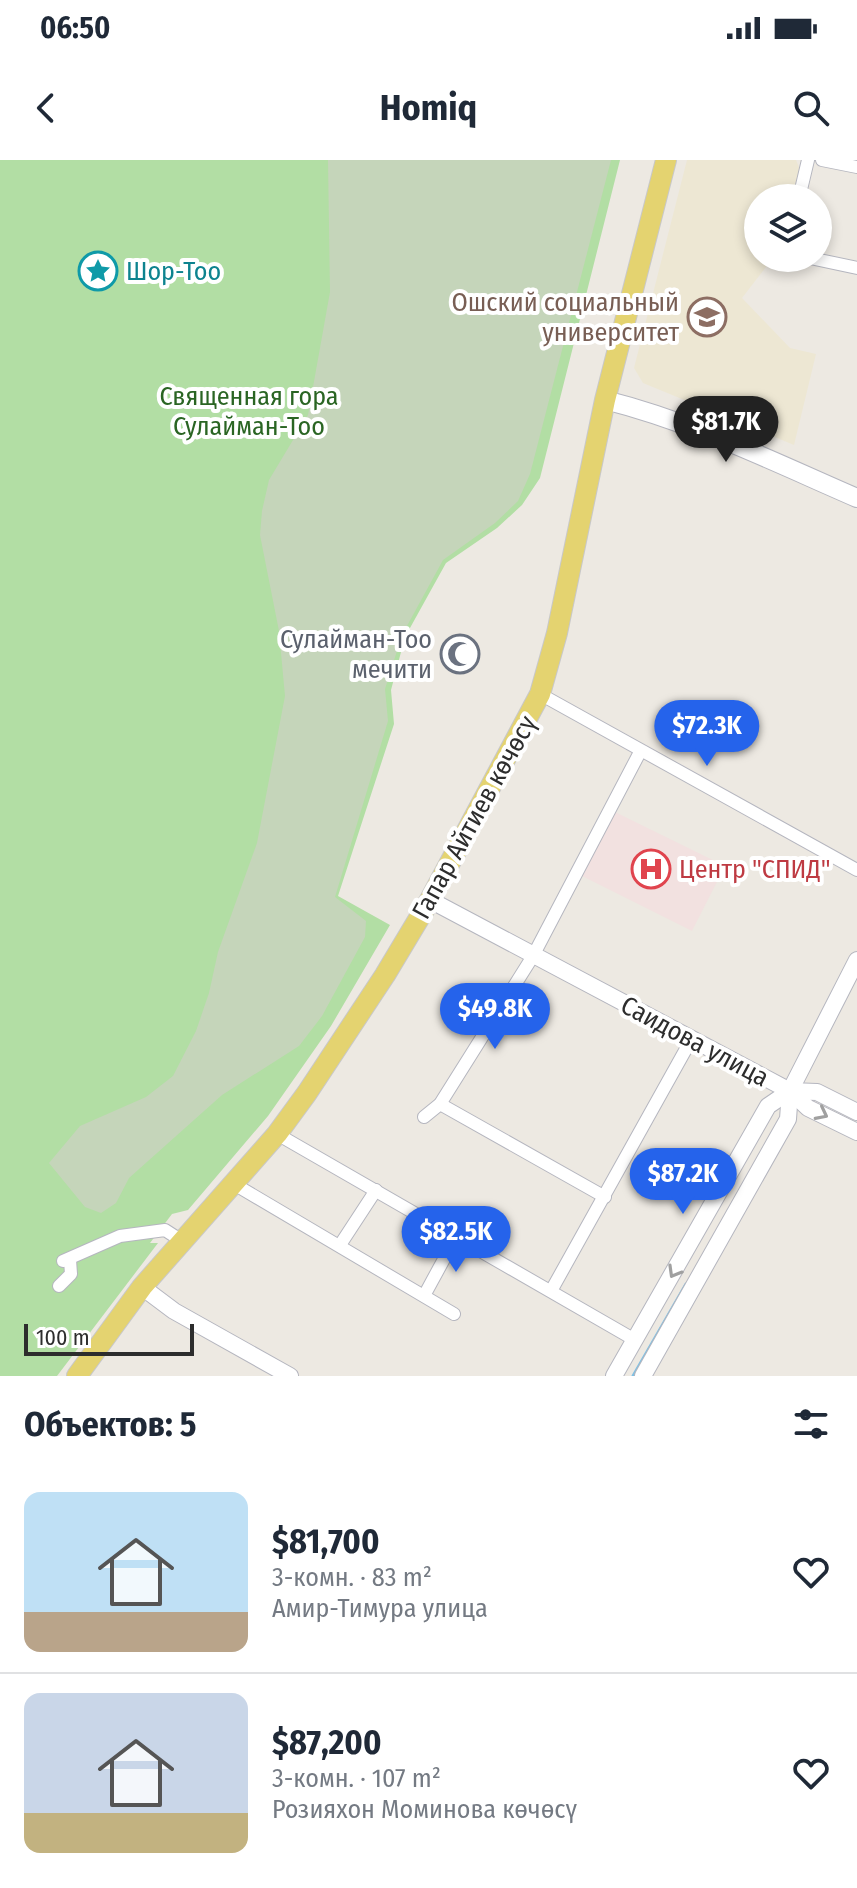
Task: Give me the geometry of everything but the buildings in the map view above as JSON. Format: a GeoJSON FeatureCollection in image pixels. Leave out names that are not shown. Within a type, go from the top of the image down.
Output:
{"type":"FeatureCollection","features":[{"type":"Feature","properties":{"kind":"main road","name":"Гапар Айтиев көчөсү"},"geometry":{"type":"LineString","coordinates":[[77,1376],[142,1287],[277,1134],[385,975],[430,900],[540,694],[557,633],[605,400],[666,160]]}},
{"type":"Feature","properties":{"kind":"main road"},"geometry":{"type":"LineString","coordinates":[[605,400],[644,409],[718,437],[857,498]]}},
{"type":"Feature","properties":{"kind":"street"},"geometry":{"type":"LineString","coordinates":[[802,184],[808,160]]}},
{"type":"Feature","properties":{"kind":"street"},"geometry":{"type":"LineString","coordinates":[[822,160],[857,167]]}},
{"type":"Feature","properties":{"kind":"street"},"geometry":{"type":"LineString","coordinates":[[832,263],[857,268]]}},
{"type":"Feature","properties":{"kind":"street"},"geometry":{"type":"LineString","coordinates":[[540,694],[857,870]]}},
{"type":"Feature","properties":{"kind":"street"},"geometry":{"type":"LineString","coordinates":[[424,1117],[440,1104],[533,956],[640,752]]}},
{"type":"Feature","properties":{"kind":"street","name":"Саидова улица"},"geometry":{"type":"LineString","coordinates":[[430,900],[790,1091],[808,1108],[857,1132]]}},
{"type":"Feature","properties":{"kind":"street"},"geometry":{"type":"LineString","coordinates":[[643,1376],[788,1119],[790,1091],[857,960]]}},
{"type":"Feature","properties":{"kind":"street"},"geometry":{"type":"LineString","coordinates":[[551,1291],[691,1040]]}},
{"type":"Feature","properties":{"kind":"street"},"geometry":{"type":"LineString","coordinates":[[614,1376],[768,1106],[790,1091]]}},
{"type":"Feature","properties":{"kind":"street","name":"Саидова улица"},"geometry":{"type":"LineString","coordinates":[[790,1091],[817,1092],[857,1112]]}},
{"type":"Feature","properties":{"kind":"street"},"geometry":{"type":"LineString","coordinates":[[440,1104],[605,1197]]}},
{"type":"Feature","properties":{"kind":"street"},"geometry":{"type":"LineString","coordinates":[[277,1134],[635,1340]]}},
{"type":"Feature","properties":{"kind":"street"},"geometry":{"type":"LineString","coordinates":[[234,1184],[425,1294],[454,1314]]}},
{"type":"Feature","properties":{"kind":"street"},"geometry":{"type":"LineString","coordinates":[[340,1245],[376,1190]]}},
{"type":"Feature","properties":{"kind":"street"},"geometry":{"type":"LineString","coordinates":[[59,1286],[71,1274],[67,1260],[120,1236],[165,1230],[182,1241]]}},
{"type":"Feature","properties":{"kind":"street"},"geometry":{"type":"LineString","coordinates":[[425,1294],[456,1237]]}},
{"type":"Feature","properties":{"kind":"street"},"geometry":{"type":"LineString","coordinates":[[142,1287],[174,1311],[290,1376]]}},
{"type":"Feature","properties":{"kind":"shaded area"},"geometry":{"type":"Polygon","coordinates":[[[687,160],[796,160],[801,172],[798,184],[744,184],[744,272],[762,272],[742,298],[790,348],[816,354],[794,445],[643,383],[634,368],[687,160]]]}},
{"type":"Feature","properties":{"kind":"shaded area","name":"Центр \"СПИД\""},"geometry":{"type":"Polygon","coordinates":[[[613,811],[725,866],[692,931],[576,873],[613,811]]]}},
{"type":"Feature","properties":{"kind":"green space","name":"Священная гора Сулайман-Тоо"},"geometry":{"type":"Polygon","coordinates":[[[0,160],[620,160],[540,478],[522,505],[497,528],[446,563],[405,637],[391,690],[394,724],[338,896],[390,925],[331,1026],[268,1116],[188,1210],[172,1214],[150,1243],[158,1243],[57,1376],[0,1376],[0,160]]]}},
{"type":"Feature","properties":{"kind":"green space"},"geometry":{"type":"Polygon","coordinates":[[[328,160],[611,160],[530,474],[518,501],[495,523],[443,560],[402,635],[385,689],[388,721],[335,897],[366,921],[365,937],[322,1016],[299,1046],[222,1095],[129,1178],[116,1203],[101,1213],[85,1207],[49,1163],[80,1126],[146,1097],[173,1076],[196,1031],[218,952],[257,843],[285,696],[279,631],[260,535],[262,511],[269,480],[308,415],[330,292],[328,160]]]}},
{"type":"Feature","properties":{"kind":"waterway"},"geometry":{"type":"LineString","coordinates":[[633,1376],[686,1284]]}},
{"type":"Feature","properties":{"kind":"place","name":"Шор-Тоо"},"geometry":{"type":"Point","coordinates":[98,271]}},
{"type":"Feature","properties":{"kind":"place","name":"Ошский социальный университет"},"geometry":{"type":"Point","coordinates":[707,317]}},
{"type":"Feature","properties":{"kind":"place","name":"Сулайман-Тоо мечити"},"geometry":{"type":"Point","coordinates":[460,654]}},
{"type":"Feature","properties":{"kind":"place","name":"Центр \"СПИД\""},"geometry":{"type":"Point","coordinates":[651,869]}}]}
